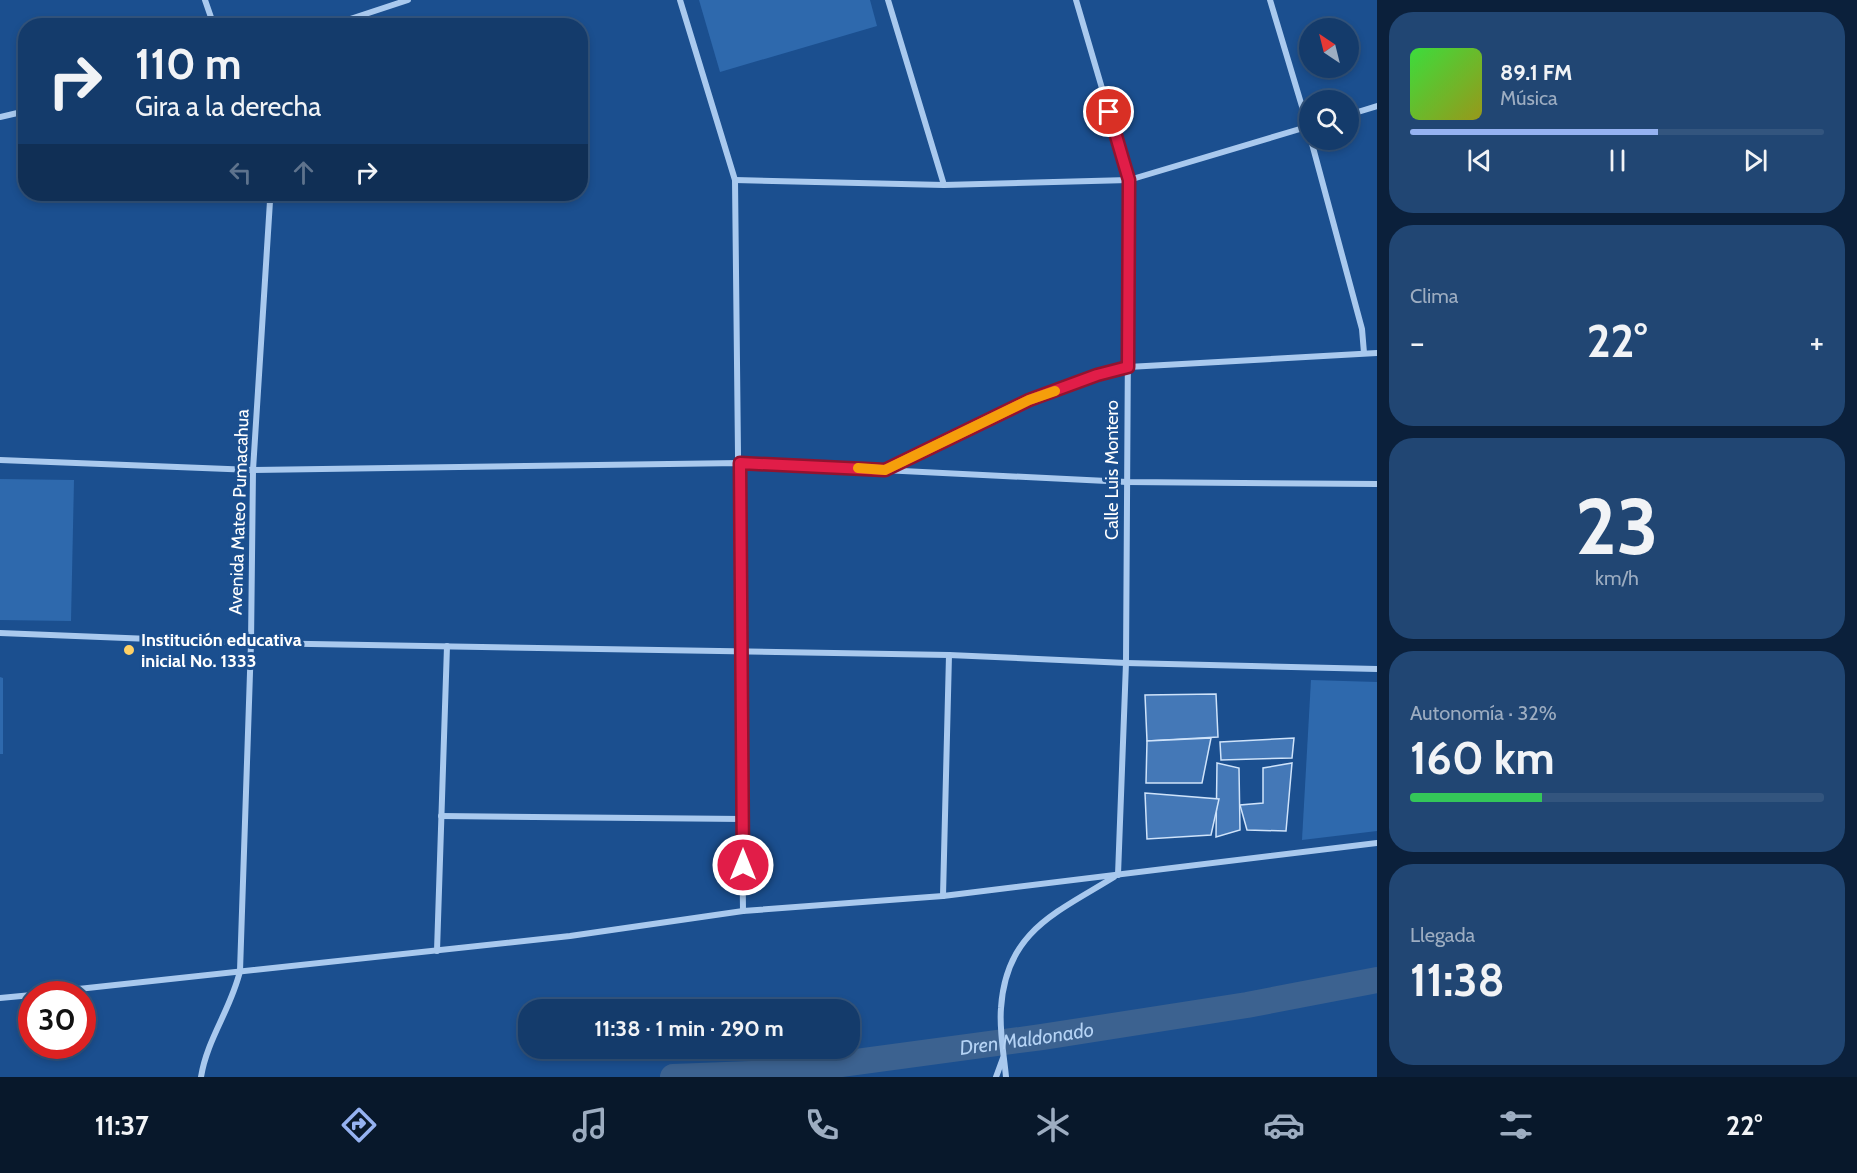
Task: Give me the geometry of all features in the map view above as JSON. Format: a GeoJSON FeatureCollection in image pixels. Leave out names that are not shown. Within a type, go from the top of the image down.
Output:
{"type":"FeatureCollection","features":[{"type":"Feature","properties":{"kind":"street"},"geometry":{"type":"LineString","coordinates":[[205,0],[211,18]]}},
{"type":"Feature","properties":{"kind":"street"},"geometry":{"type":"LineString","coordinates":[[353,18],[408,0]]}},
{"type":"Feature","properties":{"kind":"street"},"geometry":{"type":"LineString","coordinates":[[680,0],[735,180],[740,463],[743,911]]}},
{"type":"Feature","properties":{"kind":"street"},"geometry":{"type":"LineString","coordinates":[[888,0],[944,185]]}},
{"type":"Feature","properties":{"kind":"street","name":"Calle Luis Montero"},"geometry":{"type":"LineString","coordinates":[[1076,0],[1129,180],[1126,663],[1118,875]]}},
{"type":"Feature","properties":{"kind":"street"},"geometry":{"type":"LineString","coordinates":[[1270,0],[1299,96]]}},
{"type":"Feature","properties":{"kind":"street"},"geometry":{"type":"LineString","coordinates":[[1359,112],[1377,106]]}},
{"type":"Feature","properties":{"kind":"street"},"geometry":{"type":"LineString","coordinates":[[0,117],[18,113]]}},
{"type":"Feature","properties":{"kind":"street"},"geometry":{"type":"LineString","coordinates":[[735,180],[944,185],[1129,180],[1299,132]]}},
{"type":"Feature","properties":{"kind":"street"},"geometry":{"type":"LineString","coordinates":[[1314,150],[1362,329],[1364,353]]}},
{"type":"Feature","properties":{"kind":"street","name":"Avenida Mateo Pumacahua"},"geometry":{"type":"LineString","coordinates":[[201,1077],[205,1054],[231,1001],[240,971],[251,644],[253,470],[270,201]]}},
{"type":"Feature","properties":{"kind":"street"},"geometry":{"type":"LineString","coordinates":[[885,470],[1029,400],[1097,375],[1128,367],[1377,353]]}},
{"type":"Feature","properties":{"kind":"street"},"geometry":{"type":"LineString","coordinates":[[0,460],[253,470],[740,463],[1127,482],[1377,484]]}},
{"type":"Feature","properties":{"kind":"street"},"geometry":{"type":"LineString","coordinates":[[0,633],[251,644],[950,655],[1126,663],[1377,669]]}},
{"type":"Feature","properties":{"kind":"street"},"geometry":{"type":"LineString","coordinates":[[437,951],[447,646]]}},
{"type":"Feature","properties":{"kind":"street"},"geometry":{"type":"LineString","coordinates":[[943,896],[950,655]]}},
{"type":"Feature","properties":{"kind":"street"},"geometry":{"type":"LineString","coordinates":[[441,816],[743,819]]}},
{"type":"Feature","properties":{"kind":"street"},"geometry":{"type":"LineString","coordinates":[[96,988],[437,951],[743,911],[943,896],[1377,843]]}},
{"type":"Feature","properties":{"kind":"street"},"geometry":{"type":"LineString","coordinates":[[1006,1077],[1000,1008],[1010,961],[1022,942],[1044,921],[1118,875]]}},
{"type":"Feature","properties":{"kind":"street"},"geometry":{"type":"LineString","coordinates":[[0,998],[18,996]]}},
{"type":"Feature","properties":{"kind":"street"},"geometry":{"type":"LineString","coordinates":[[996,1077],[1004,1055]]}},
{"type":"Feature","properties":{"kind":"shaded area"},"geometry":{"type":"Polygon","coordinates":[[[699,0],[870,0],[877,26],[720,72],[699,0]]]}},
{"type":"Feature","properties":{"kind":"shaded area"},"geometry":{"type":"Polygon","coordinates":[[[0,479],[74,480],[71,621],[0,620],[0,479]]]}},
{"type":"Feature","properties":{"kind":"shaded area"},"geometry":{"type":"Polygon","coordinates":[[[0,677],[3,678],[3,754],[0,754],[0,677]]]}},
{"type":"Feature","properties":{"kind":"shaded area"},"geometry":{"type":"Polygon","coordinates":[[[1311,680],[1377,682],[1377,831],[1302,840],[1311,680]]]}},
{"type":"Feature","properties":{"kind":"building"},"geometry":{"type":"Polygon","coordinates":[[[1216,694],[1218,737],[1147,741],[1145,695],[1216,694]]]}},
{"type":"Feature","properties":{"kind":"building"},"geometry":{"type":"Polygon","coordinates":[[[1211,738],[1202,783],[1146,783],[1147,741],[1211,738]]]}},
{"type":"Feature","properties":{"kind":"building"},"geometry":{"type":"Polygon","coordinates":[[[1294,738],[1292,758],[1221,760],[1220,742],[1294,738]]]}},
{"type":"Feature","properties":{"kind":"building"},"geometry":{"type":"Polygon","coordinates":[[[1217,763],[1239,768],[1240,830],[1216,837],[1217,763]]]}},
{"type":"Feature","properties":{"kind":"building"},"geometry":{"type":"Polygon","coordinates":[[[1292,763],[1286,831],[1247,830],[1240,805],[1263,803],[1263,768],[1292,763]]]}},
{"type":"Feature","properties":{"kind":"building"},"geometry":{"type":"Polygon","coordinates":[[[1145,793],[1219,799],[1211,835],[1147,839],[1145,793]]]}},
{"type":"Feature","properties":{"kind":"waterway","name":"Dren Maldonado"},"geometry":{"type":"LineString","coordinates":[[673,1077],[775,1073],[1042,1037],[1247,1005],[1377,980]]}},
{"type":"Feature","properties":{"kind":"slow traffic"},"geometry":{"type":"LineString","coordinates":[[858,468],[885,470],[1029,400],[1055,391]]}},
{"type":"Feature","properties":{"kind":"place","name":"Institución educativa inicial No. 1333"},"geometry":{"type":"Point","coordinates":[129,650]}},
{"type":"Feature","properties":{"kind":"route"},"geometry":{"type":"LineString","coordinates":[[743,865],[740,463],[885,470],[1029,400],[1097,375],[1128,367],[1129,180],[1109,112]]}}]}
